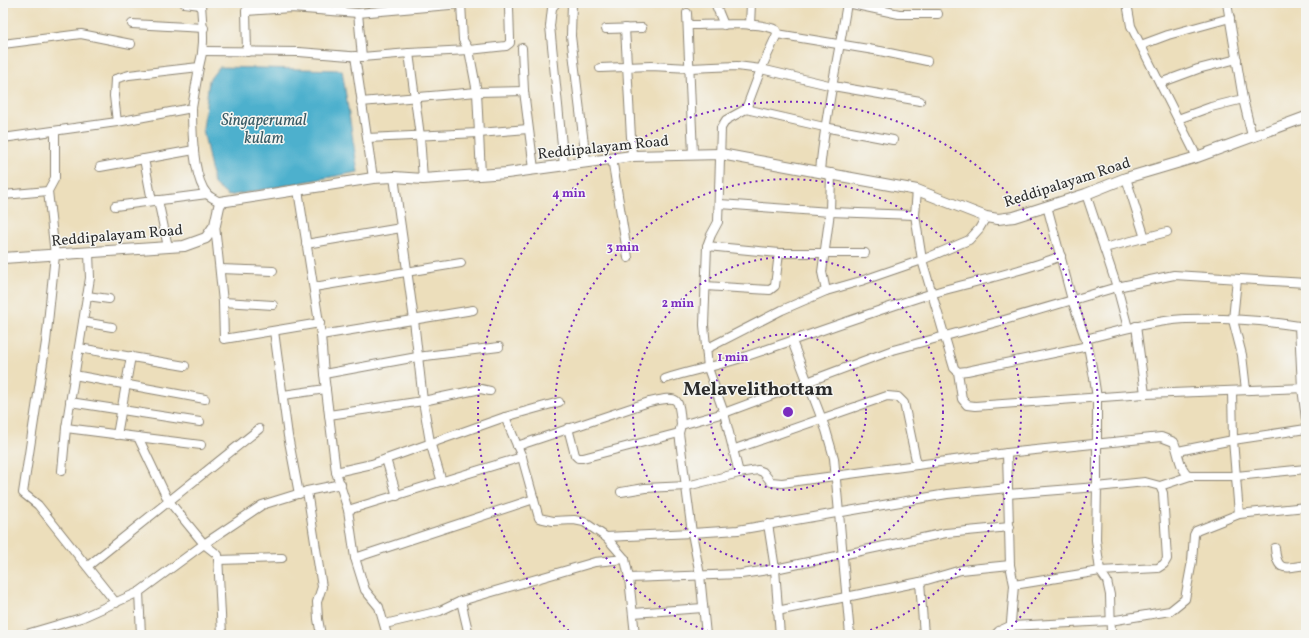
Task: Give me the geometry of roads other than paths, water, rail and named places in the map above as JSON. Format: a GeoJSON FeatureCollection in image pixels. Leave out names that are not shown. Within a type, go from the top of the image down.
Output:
{"type":"FeatureCollection","features":[{"type":"Feature","properties":{"kind":"main road","name":"Reddipalayam Road"},"geometry":{"type":"LineString","coordinates":[[3,258],[184,246],[206,238],[215,225],[220,202],[373,178],[394,177],[423,179],[481,175],[632,156],[721,154],[820,171],[917,190],[986,217],[998,219],[1014,217],[1086,194],[1126,178],[1197,157],[1306,117]]}},
{"type":"Feature","properties":{"kind":"street"},"geometry":{"type":"LineString","coordinates":[[184,3],[201,4],[204,28],[203,51],[192,108],[194,150],[197,172],[207,194],[220,202]]}},
{"type":"Feature","properties":{"kind":"street"},"geometry":{"type":"LineString","coordinates":[[556,3],[552,8],[550,26],[564,165]]}},
{"type":"Feature","properties":{"kind":"street"},"geometry":{"type":"LineString","coordinates":[[572,3],[571,36],[586,161]]}},
{"type":"Feature","properties":{"kind":"street"},"geometry":{"type":"LineString","coordinates":[[715,3],[724,25]]}},
{"type":"Feature","properties":{"kind":"street"},"geometry":{"type":"LineString","coordinates":[[750,25],[751,3]]}},
{"type":"Feature","properties":{"kind":"street"},"geometry":{"type":"LineString","coordinates":[[820,171],[824,127],[833,86],[847,3],[899,14],[938,14]]}},
{"type":"Feature","properties":{"kind":"street"},"geometry":{"type":"LineString","coordinates":[[1126,3],[1131,26],[1197,157]]}},
{"type":"Feature","properties":{"kind":"street"},"geometry":{"type":"LineString","coordinates":[[1227,3],[1243,100],[1252,136]]}},
{"type":"Feature","properties":{"kind":"street"},"geometry":{"type":"LineString","coordinates":[[247,52],[246,7],[291,8],[358,13],[405,6],[461,4],[463,40],[469,50],[476,92],[481,175]]}},
{"type":"Feature","properties":{"kind":"street"},"geometry":{"type":"LineString","coordinates":[[203,51],[299,52],[358,57],[469,50],[508,45],[510,39],[509,8]]}},
{"type":"Feature","properties":{"kind":"street"},"geometry":{"type":"LineString","coordinates":[[358,13],[358,57],[361,102],[373,178]]}},
{"type":"Feature","properties":{"kind":"street"},"geometry":{"type":"LineString","coordinates":[[687,13],[693,154]]}},
{"type":"Feature","properties":{"kind":"street"},"geometry":{"type":"LineString","coordinates":[[1141,45],[1168,35],[1230,18]]}},
{"type":"Feature","properties":{"kind":"street"},"geometry":{"type":"LineString","coordinates":[[132,24],[204,28]]}},
{"type":"Feature","properties":{"kind":"street"},"geometry":{"type":"LineString","coordinates":[[688,25],[750,25],[772,28],[776,30],[777,34]]}},
{"type":"Feature","properties":{"kind":"street"},"geometry":{"type":"LineString","coordinates":[[606,28],[642,28]]}},
{"type":"Feature","properties":{"kind":"street"},"geometry":{"type":"LineString","coordinates":[[625,28],[632,156]]}},
{"type":"Feature","properties":{"kind":"street"},"geometry":{"type":"LineString","coordinates":[[3,44],[81,34],[130,44]]}},
{"type":"Feature","properties":{"kind":"street"},"geometry":{"type":"LineString","coordinates":[[777,34],[840,44],[927,61]]}},
{"type":"Feature","properties":{"kind":"street"},"geometry":{"type":"LineString","coordinates":[[739,473],[735,449],[708,368],[704,324],[707,246],[718,222],[720,204],[722,128],[726,120],[746,109],[761,69],[777,34]]}},
{"type":"Feature","properties":{"kind":"street"},"geometry":{"type":"LineString","coordinates":[[522,48],[524,91],[534,169]]}},
{"type":"Feature","properties":{"kind":"street"},"geometry":{"type":"LineString","coordinates":[[409,53],[420,136],[423,179]]}},
{"type":"Feature","properties":{"kind":"street"},"geometry":{"type":"LineString","coordinates":[[1160,83],[1198,69],[1237,59]]}},
{"type":"Feature","properties":{"kind":"street"},"geometry":{"type":"LineString","coordinates":[[117,122],[114,96],[116,79],[129,75],[199,66]]}},
{"type":"Feature","properties":{"kind":"street"},"geometry":{"type":"LineString","coordinates":[[600,68],[652,66],[690,68],[737,66],[761,69],[833,86],[920,101]]}},
{"type":"Feature","properties":{"kind":"street"},"geometry":{"type":"LineString","coordinates":[[361,102],[476,92],[524,91]]}},
{"type":"Feature","properties":{"kind":"street"},"geometry":{"type":"LineString","coordinates":[[1178,119],[1211,107],[1243,100]]}},
{"type":"Feature","properties":{"kind":"street"},"geometry":{"type":"LineString","coordinates":[[3,138],[117,122],[192,108]]}},
{"type":"Feature","properties":{"kind":"street"},"geometry":{"type":"LineString","coordinates":[[746,109],[824,127],[893,140]]}},
{"type":"Feature","properties":{"kind":"street"},"geometry":{"type":"LineString","coordinates":[[367,138],[479,133],[528,129]]}},
{"type":"Feature","properties":{"kind":"street"},"geometry":{"type":"LineString","coordinates":[[55,131],[55,178],[48,190],[55,255],[46,342],[23,492],[38,505],[116,603]]}},
{"type":"Feature","properties":{"kind":"street"},"geometry":{"type":"LineString","coordinates":[[100,167],[194,150]]}},
{"type":"Feature","properties":{"kind":"street"},"geometry":{"type":"LineString","coordinates":[[612,158],[628,258]]}},
{"type":"Feature","properties":{"kind":"street"},"geometry":{"type":"LineString","coordinates":[[144,159],[168,247]]}},
{"type":"Feature","properties":{"kind":"street"},"geometry":{"type":"LineString","coordinates":[[826,291],[822,272],[823,253],[830,212],[831,173]]}},
{"type":"Feature","properties":{"kind":"street"},"geometry":{"type":"LineString","coordinates":[[394,177],[414,320],[423,401],[430,442],[442,482]]}},
{"type":"Feature","properties":{"kind":"street"},"geometry":{"type":"LineString","coordinates":[[1126,178],[1145,238]]}},
{"type":"Feature","properties":{"kind":"street"},"geometry":{"type":"LineString","coordinates":[[3,195],[48,190]]}},
{"type":"Feature","properties":{"kind":"street"},"geometry":{"type":"LineString","coordinates":[[298,190],[320,323],[324,374],[336,472],[348,510],[355,558],[365,590],[379,607],[387,635]]}},
{"type":"Feature","properties":{"kind":"street"},"geometry":{"type":"LineString","coordinates":[[917,190],[915,215],[922,260],[933,293],[951,360],[958,372],[962,399],[967,405],[1145,394],[1304,388]]}},
{"type":"Feature","properties":{"kind":"street"},"geometry":{"type":"LineString","coordinates":[[115,206],[207,194]]}},
{"type":"Feature","properties":{"kind":"street"},"geometry":{"type":"LineString","coordinates":[[1086,194],[1132,327],[1145,394]]}},
{"type":"Feature","properties":{"kind":"street"},"geometry":{"type":"LineString","coordinates":[[720,204],[830,212],[915,215]]}},
{"type":"Feature","properties":{"kind":"street"},"geometry":{"type":"LineString","coordinates":[[1047,206],[1072,300],[1087,342],[1097,398],[1098,444],[1096,540],[1100,571],[1107,581],[1110,595],[1111,635]]}},
{"type":"Feature","properties":{"kind":"street"},"geometry":{"type":"LineString","coordinates":[[706,349],[782,310],[826,291],[922,260],[969,240],[986,217]]}},
{"type":"Feature","properties":{"kind":"street"},"geometry":{"type":"LineString","coordinates":[[215,225],[223,302],[224,339],[320,323]]}},
{"type":"Feature","properties":{"kind":"street"},"geometry":{"type":"LineString","coordinates":[[306,244],[401,228]]}},
{"type":"Feature","properties":{"kind":"street"},"geometry":{"type":"LineString","coordinates":[[1104,248],[1167,232]]}},
{"type":"Feature","properties":{"kind":"street"},"geometry":{"type":"LineString","coordinates":[[707,246],[779,253],[865,253]]}},
{"type":"Feature","properties":{"kind":"street"},"geometry":{"type":"LineString","coordinates":[[3,250],[3,258]]}},
{"type":"Feature","properties":{"kind":"street"},"geometry":{"type":"LineString","coordinates":[[62,471],[66,428],[90,278],[89,253]]}},
{"type":"Feature","properties":{"kind":"street"},"geometry":{"type":"LineString","coordinates":[[705,286],[770,290],[776,286],[779,253]]}},
{"type":"Feature","properties":{"kind":"street"},"geometry":{"type":"LineString","coordinates":[[665,379],[685,372],[708,368],[792,341],[863,315],[933,293],[1042,264],[1061,256]]}},
{"type":"Feature","properties":{"kind":"street"},"geometry":{"type":"LineString","coordinates":[[314,287],[461,263]]}},
{"type":"Feature","properties":{"kind":"street"},"geometry":{"type":"LineString","coordinates":[[220,269],[273,271]]}},
{"type":"Feature","properties":{"kind":"street"},"geometry":{"type":"LineString","coordinates":[[568,428],[575,455],[578,458],[583,458],[680,429],[893,350],[1001,321],[1117,287],[1174,275],[1306,284]]}},
{"type":"Feature","properties":{"kind":"street"},"geometry":{"type":"LineString","coordinates":[[1237,279],[1233,320],[1242,355],[1246,390]]}},
{"type":"Feature","properties":{"kind":"street"},"geometry":{"type":"LineString","coordinates":[[87,296],[109,299]]}},
{"type":"Feature","properties":{"kind":"street"},"geometry":{"type":"LineString","coordinates":[[223,302],[273,305]]}},
{"type":"Feature","properties":{"kind":"street"},"geometry":{"type":"LineString","coordinates":[[321,335],[473,310]]}},
{"type":"Feature","properties":{"kind":"street"},"geometry":{"type":"LineString","coordinates":[[958,372],[1087,342],[1132,327],[1184,319],[1233,320],[1302,326],[1306,419]]}},
{"type":"Feature","properties":{"kind":"street"},"geometry":{"type":"LineString","coordinates":[[83,322],[112,327]]}},
{"type":"Feature","properties":{"kind":"street"},"geometry":{"type":"LineString","coordinates":[[274,331],[283,395],[322,587],[317,602],[321,635]]}},
{"type":"Feature","properties":{"kind":"street"},"geometry":{"type":"LineString","coordinates":[[792,341],[822,419],[834,458],[850,635]]}},
{"type":"Feature","properties":{"kind":"street"},"geometry":{"type":"LineString","coordinates":[[324,374],[417,357],[499,347]]}},
{"type":"Feature","properties":{"kind":"street"},"geometry":{"type":"LineString","coordinates":[[79,348],[185,366]]}},
{"type":"Feature","properties":{"kind":"street"},"geometry":{"type":"LineString","coordinates":[[117,435],[131,356]]}},
{"type":"Feature","properties":{"kind":"street"},"geometry":{"type":"LineString","coordinates":[[74,376],[205,399]]}},
{"type":"Feature","properties":{"kind":"street"},"geometry":{"type":"LineString","coordinates":[[283,395],[326,389]]}},
{"type":"Feature","properties":{"kind":"street"},"geometry":{"type":"LineString","coordinates":[[329,415],[423,401],[481,389],[490,391]]}},
{"type":"Feature","properties":{"kind":"street"},"geometry":{"type":"LineString","coordinates":[[1232,391],[1233,440],[1239,514]]}},
{"type":"Feature","properties":{"kind":"street"},"geometry":{"type":"LineString","coordinates":[[735,449],[887,396],[898,397],[904,403],[917,465]]}},
{"type":"Feature","properties":{"kind":"street"},"geometry":{"type":"LineString","coordinates":[[518,446],[649,402],[668,398],[676,399],[680,404],[680,429],[692,533],[700,575],[706,635]]}},
{"type":"Feature","properties":{"kind":"street"},"geometry":{"type":"LineString","coordinates":[[70,402],[200,422]]}},
{"type":"Feature","properties":{"kind":"street"},"geometry":{"type":"LineString","coordinates":[[336,472],[372,464],[430,442],[505,417],[559,402]]}},
{"type":"Feature","properties":{"kind":"street"},"geometry":{"type":"LineString","coordinates":[[505,417],[522,457],[540,518],[545,521],[584,522],[606,537],[625,560],[629,578],[635,635]]}},
{"type":"Feature","properties":{"kind":"street"},"geometry":{"type":"LineString","coordinates":[[66,428],[201,445]]}},
{"type":"Feature","properties":{"kind":"street"},"geometry":{"type":"LineString","coordinates":[[88,566],[168,500],[259,429]]}},
{"type":"Feature","properties":{"kind":"street"},"geometry":{"type":"LineString","coordinates":[[1178,451],[1233,440],[1306,429]]}},
{"type":"Feature","properties":{"kind":"street"},"geometry":{"type":"LineString","coordinates":[[138,437],[168,500],[204,544],[218,555],[222,635]]}},
{"type":"Feature","properties":{"kind":"street"},"geometry":{"type":"LineString","coordinates":[[621,492],[645,488],[687,486],[739,473],[758,470],[763,472],[771,482],[782,483],[1007,453],[1161,437],[1174,442],[1182,468],[1190,476]]}},
{"type":"Feature","properties":{"kind":"street"},"geometry":{"type":"LineString","coordinates":[[1007,453],[1010,565],[1014,585],[1010,635]]}},
{"type":"Feature","properties":{"kind":"street"},"geometry":{"type":"LineString","coordinates":[[348,510],[522,457]]}},
{"type":"Feature","properties":{"kind":"street"},"geometry":{"type":"LineString","coordinates":[[386,459],[397,496]]}},
{"type":"Feature","properties":{"kind":"street"},"geometry":{"type":"LineString","coordinates":[[606,537],[738,530],[947,494],[1145,482],[1160,486],[1190,476],[1236,476],[1306,469]]}},
{"type":"Feature","properties":{"kind":"street"},"geometry":{"type":"LineString","coordinates":[[23,635],[44,632],[81,618],[139,592],[204,544],[262,505],[341,484]]}},
{"type":"Feature","properties":{"kind":"street"},"geometry":{"type":"LineString","coordinates":[[1014,585],[1100,571],[1158,568],[1164,564],[1167,559],[1163,493],[1160,486]]}},
{"type":"Feature","properties":{"kind":"street"},"geometry":{"type":"LineString","coordinates":[[355,558],[534,499]]}},
{"type":"Feature","properties":{"kind":"street"},"geometry":{"type":"LineString","coordinates":[[995,635],[999,631],[1010,626],[1110,621],[1170,611],[1178,606],[1185,598],[1188,587],[1194,535],[1196,531],[1239,514],[1306,507]]}},
{"type":"Feature","properties":{"kind":"street"},"geometry":{"type":"LineString","coordinates":[[768,524],[776,569],[777,611],[780,635]]}},
{"type":"Feature","properties":{"kind":"street"},"geometry":{"type":"LineString","coordinates":[[629,578],[729,575],[776,569],[946,533],[1010,527]]}},
{"type":"Feature","properties":{"kind":"street"},"geometry":{"type":"LineString","coordinates":[[1275,548],[1276,561],[1279,566],[1285,568],[1306,565]]}},
{"type":"Feature","properties":{"kind":"street"},"geometry":{"type":"LineString","coordinates":[[218,560],[282,558]]}},
{"type":"Feature","properties":{"kind":"street"},"geometry":{"type":"LineString","coordinates":[[385,624],[440,611],[461,601],[595,562],[625,560]]}},
{"type":"Feature","properties":{"kind":"street"},"geometry":{"type":"LineString","coordinates":[[777,611],[920,582],[961,570],[1010,565]]}},
{"type":"Feature","properties":{"kind":"street"},"geometry":{"type":"LineString","coordinates":[[920,582],[924,635]]}},
{"type":"Feature","properties":{"kind":"street"},"geometry":{"type":"LineString","coordinates":[[139,592],[141,635]]}},
{"type":"Feature","properties":{"kind":"street"},"geometry":{"type":"LineString","coordinates":[[461,601],[469,635]]}},
{"type":"Feature","properties":{"kind":"street"},"geometry":{"type":"LineString","coordinates":[[633,613],[703,608]]}},
{"type":"Feature","properties":{"kind":"water","name":"Singaperumal kulam"},"geometry":{"type":"Polygon","coordinates":[[[219,67],[342,70],[358,172],[228,196],[214,184],[203,129],[209,80],[219,67]]]}},
{"type":"Feature","properties":{"kind":"district","name":"Melavelithottam"},"geometry":{"type":"Point","coordinates":[758,388]}}]}
